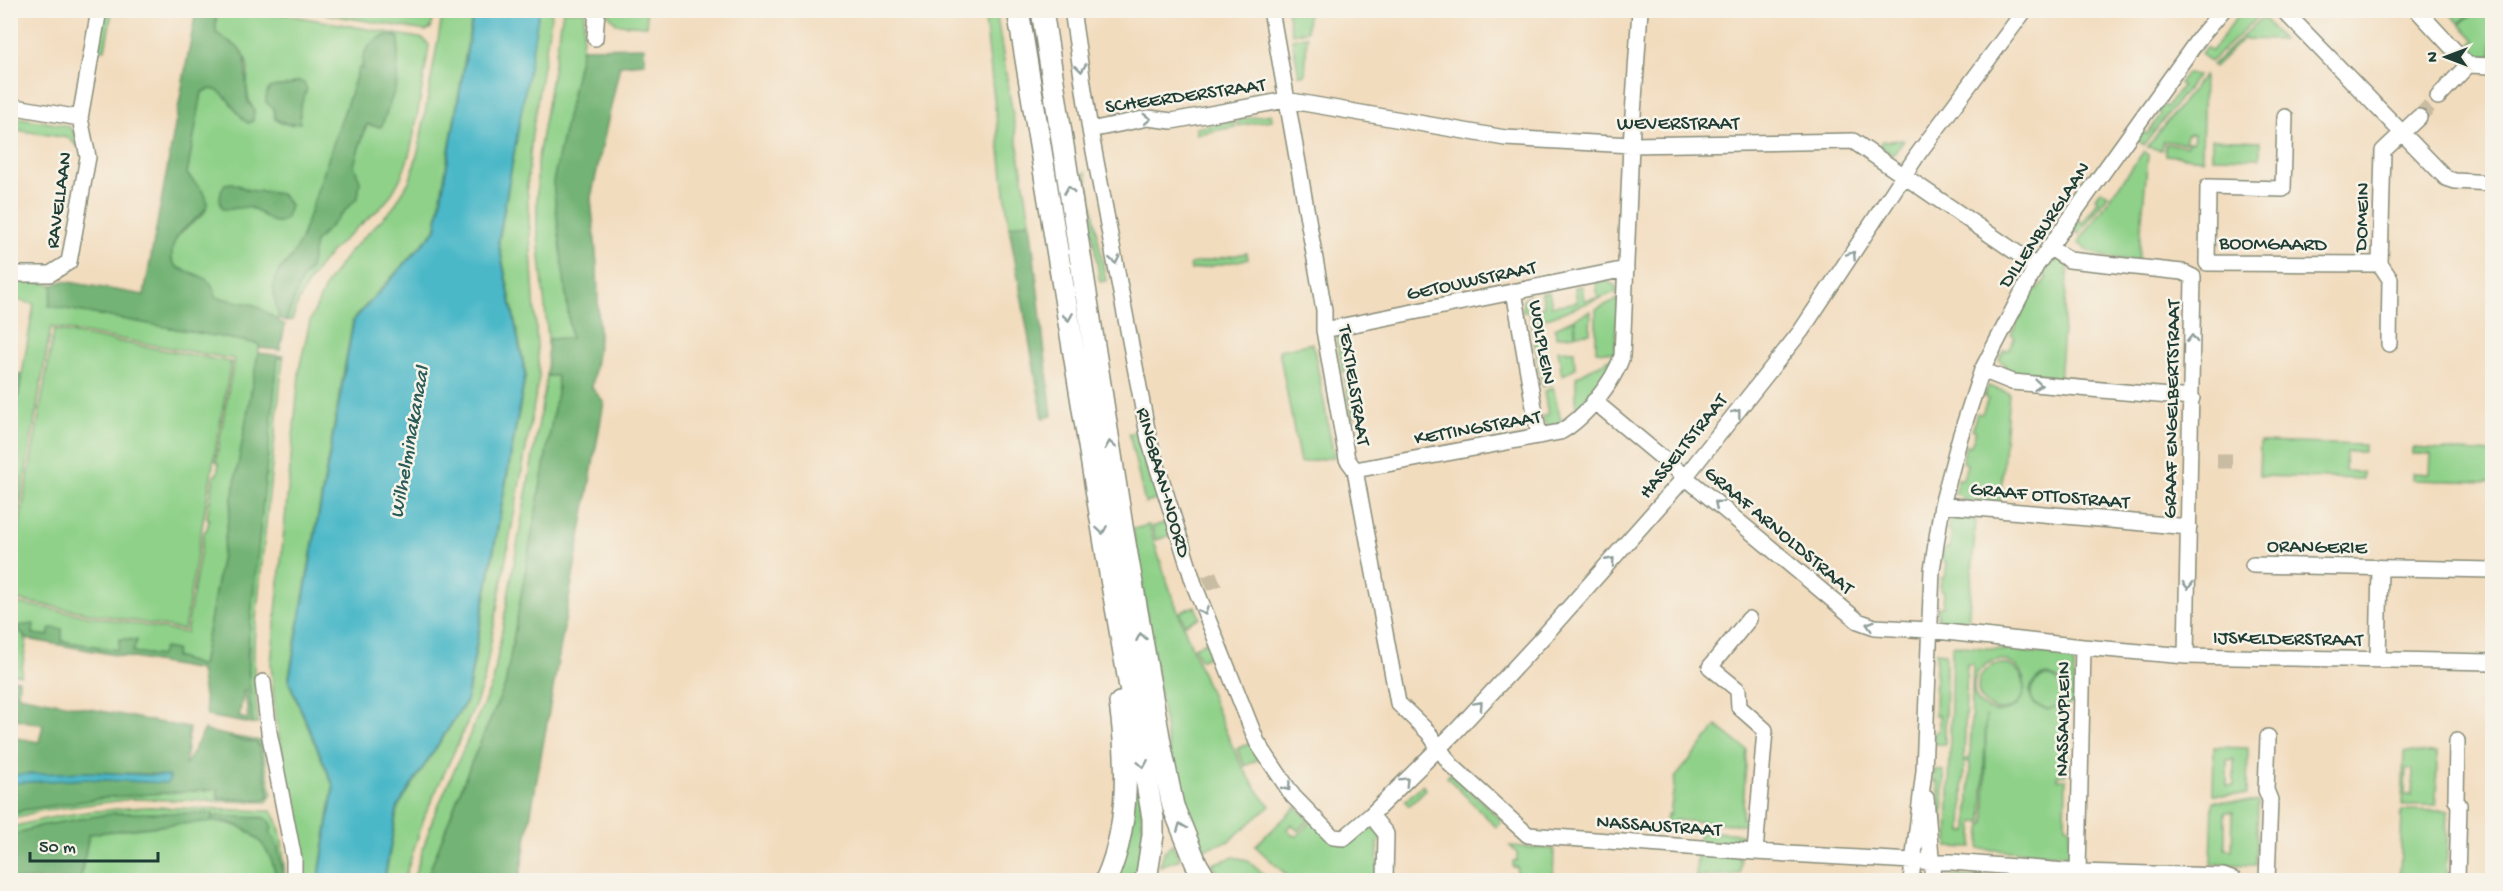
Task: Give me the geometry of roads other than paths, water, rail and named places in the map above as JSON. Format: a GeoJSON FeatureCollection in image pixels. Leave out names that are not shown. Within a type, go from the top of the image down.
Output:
{"type":"FeatureCollection","features":[{"type":"Feature","properties":{"kind":"main road"},"geometry":{"type":"LineString","coordinates":[[1018,10],[1152,818],[1153,835],[1146,880]]}},
{"type":"Feature","properties":{"kind":"main road","name":"RINGBAAN-NOORD"},"geometry":{"type":"LineString","coordinates":[[1042,10],[1122,526],[1161,748],[1173,806],[1196,863],[1206,880]]}},
{"type":"Feature","properties":{"kind":"main road"},"geometry":{"type":"LineString","coordinates":[[1106,880],[1120,832],[1126,779],[1122,716],[1109,632],[1117,616]]}},
{"type":"Feature","properties":{"kind":"street","name":"RAVELLAAN"},"geometry":{"type":"LineString","coordinates":[[10,274],[50,274],[69,262],[88,157],[80,118],[99,10]]}},
{"type":"Feature","properties":{"kind":"street"},"geometry":{"type":"LineString","coordinates":[[595,38],[597,10]]}},
{"type":"Feature","properties":{"kind":"street","name":"RINGBAAN-NOORD"},"geometry":{"type":"LineString","coordinates":[[1072,10],[1090,130],[1124,290],[1149,440],[1257,742],[1293,796],[1333,837],[1344,838],[1371,815]]}},
{"type":"Feature","properties":{"kind":"street","name":"TEXTIELSTRAAT"},"geometry":{"type":"LineString","coordinates":[[1271,10],[1324,310],[1324,330],[1347,459],[1355,470],[1398,704],[1428,732],[1439,747]]}},
{"type":"Feature","properties":{"kind":"street"},"geometry":{"type":"LineString","coordinates":[[1594,401],[1618,370],[1622,356],[1631,145],[1640,10]]}},
{"type":"Feature","properties":{"kind":"street","name":"HASSELTSTRAAT"},"geometry":{"type":"LineString","coordinates":[[1371,815],[1543,638],[1685,477],[1801,331],[1918,154],[2025,10]]}},
{"type":"Feature","properties":{"kind":"street","name":"DILLENBURGLAAN"},"geometry":{"type":"LineString","coordinates":[[2200,37],[2212,10]]}},
{"type":"Feature","properties":{"kind":"street","name":"DILLENBURGLAAN"},"geometry":{"type":"LineString","coordinates":[[1928,630],[1932,570],[1942,505],[1960,436],[1982,370],[2036,266],[2200,37],[2223,10]]}},
{"type":"Feature","properties":{"kind":"street"},"geometry":{"type":"LineString","coordinates":[[2283,10],[2445,178],[2455,181],[2493,183]]}},
{"type":"Feature","properties":{"kind":"street"},"geometry":{"type":"LineString","coordinates":[[2417,10],[2468,65],[2493,66]]}},
{"type":"Feature","properties":{"kind":"street"},"geometry":{"type":"LineString","coordinates":[[2438,97],[2468,65]]}},
{"type":"Feature","properties":{"kind":"street","name":"SCHEERDERSTRAAT"},"geometry":{"type":"LineString","coordinates":[[1090,130],[1148,118],[1172,121],[1286,100]]}},
{"type":"Feature","properties":{"kind":"street","name":"WEVERSTRAAT"},"geometry":{"type":"LineString","coordinates":[[1286,100],[1505,138],[1631,145],[1853,141],[2036,266]]}},
{"type":"Feature","properties":{"kind":"street"},"geometry":{"type":"LineString","coordinates":[[10,106],[80,118]]}},
{"type":"Feature","properties":{"kind":"street","name":"BOOMGAARD"},"geometry":{"type":"LineString","coordinates":[[2285,117],[2283,189],[2208,188],[2207,263],[2380,264]]}},
{"type":"Feature","properties":{"kind":"street","name":"DOMEIN"},"geometry":{"type":"LineString","coordinates":[[2389,344],[2390,279],[2380,264],[2384,151],[2419,117]]}},
{"type":"Feature","properties":{"kind":"street","name":"GRAAF ENGELBERTSTRAAT"},"geometry":{"type":"LineString","coordinates":[[2049,247],[2069,260],[2182,272],[2193,277],[2186,656]]}},
{"type":"Feature","properties":{"kind":"street","name":"GETOUWSTRAAT"},"geometry":{"type":"LineString","coordinates":[[1324,330],[1626,269]]}},
{"type":"Feature","properties":{"kind":"street","name":"WOLPLEIN"},"geometry":{"type":"LineString","coordinates":[[1514,291],[1539,436]]}},
{"type":"Feature","properties":{"kind":"street"},"geometry":{"type":"LineString","coordinates":[[1982,370],[2012,382],[2192,398]]}},
{"type":"Feature","properties":{"kind":"street","name":"GRAAF ARNOLDSTRAAT"},"geometry":{"type":"LineString","coordinates":[[1594,401],[1858,621],[1875,627],[1928,630]]}},
{"type":"Feature","properties":{"kind":"street","name":"KETTINGSTRAAT"},"geometry":{"type":"LineString","coordinates":[[1355,470],[1560,432],[1575,424],[1594,401]]}},
{"type":"Feature","properties":{"kind":"street","name":"GRAAF OTTOSTRAAT"},"geometry":{"type":"LineString","coordinates":[[1942,505],[2189,527]]}},
{"type":"Feature","properties":{"kind":"street","name":"ORANGERIE"},"geometry":{"type":"LineString","coordinates":[[2253,565],[2493,570]]}},
{"type":"Feature","properties":{"kind":"street","name":"ORANGERIE"},"geometry":{"type":"LineString","coordinates":[[2378,660],[2380,568]]}},
{"type":"Feature","properties":{"kind":"street"},"geometry":{"type":"LineString","coordinates":[[1749,619],[1710,667],[1738,690],[1739,707],[1765,730],[1755,852]]}},
{"type":"Feature","properties":{"kind":"street"},"geometry":{"type":"LineString","coordinates":[[1911,880],[1924,771],[1928,630]]}},
{"type":"Feature","properties":{"kind":"street","name":"NASSAUPLEIN"},"geometry":{"type":"LineString","coordinates":[[1928,630],[2084,647],[2078,872]]}},
{"type":"Feature","properties":{"kind":"street","name":"IJSKELDERSTRAAT"},"geometry":{"type":"LineString","coordinates":[[2084,647],[2186,656],[2493,662]]}},
{"type":"Feature","properties":{"kind":"street"},"geometry":{"type":"LineString","coordinates":[[263,682],[269,732],[294,859],[294,880]]}},
{"type":"Feature","properties":{"kind":"street"},"geometry":{"type":"LineString","coordinates":[[2267,880],[2270,800],[2266,790],[2268,737]]}},
{"type":"Feature","properties":{"kind":"street"},"geometry":{"type":"LineString","coordinates":[[2457,741],[2456,800],[2459,805],[2457,880]]}},
{"type":"Feature","properties":{"kind":"street","name":"NASSAUSTRAAT"},"geometry":{"type":"LineString","coordinates":[[1439,747],[1451,765],[1528,835],[1912,861]]}},
{"type":"Feature","properties":{"kind":"street"},"geometry":{"type":"LineString","coordinates":[[1924,771],[1933,880]]}},
{"type":"Feature","properties":{"kind":"street"},"geometry":{"type":"LineString","coordinates":[[1371,815],[1386,834],[1385,880]]}},
{"type":"Feature","properties":{"kind":"street"},"geometry":{"type":"LineString","coordinates":[[1912,861],[2078,872],[2223,876],[2234,880]]}},
{"type":"Feature","properties":{"kind":"water","name":"Wilhelminakanaal"},"geometry":{"type":"Polygon","coordinates":[[[474,11],[539,11],[498,242],[525,374],[466,701],[397,807],[384,880],[319,880],[334,786],[289,681],[354,320],[436,230],[474,11]]]}},
{"type":"Feature","properties":{"kind":"water"},"geometry":{"type":"Polygon","coordinates":[[[86,772],[168,776],[170,779],[167,783],[86,779],[11,783],[11,775],[86,772]]]}},
{"type":"Feature","properties":{"kind":"tunnel"},"geometry":{"type":"LineString","coordinates":[[2419,117],[2438,97]]}},
{"type":"Feature","properties":{"kind":"tunnel"},"geometry":{"type":"LineString","coordinates":[[2217,461],[2232,461]]}},
{"type":"Feature","properties":{"kind":"tunnel"},"geometry":{"type":"LineString","coordinates":[[1205,584],[1222,577]]}}]}
